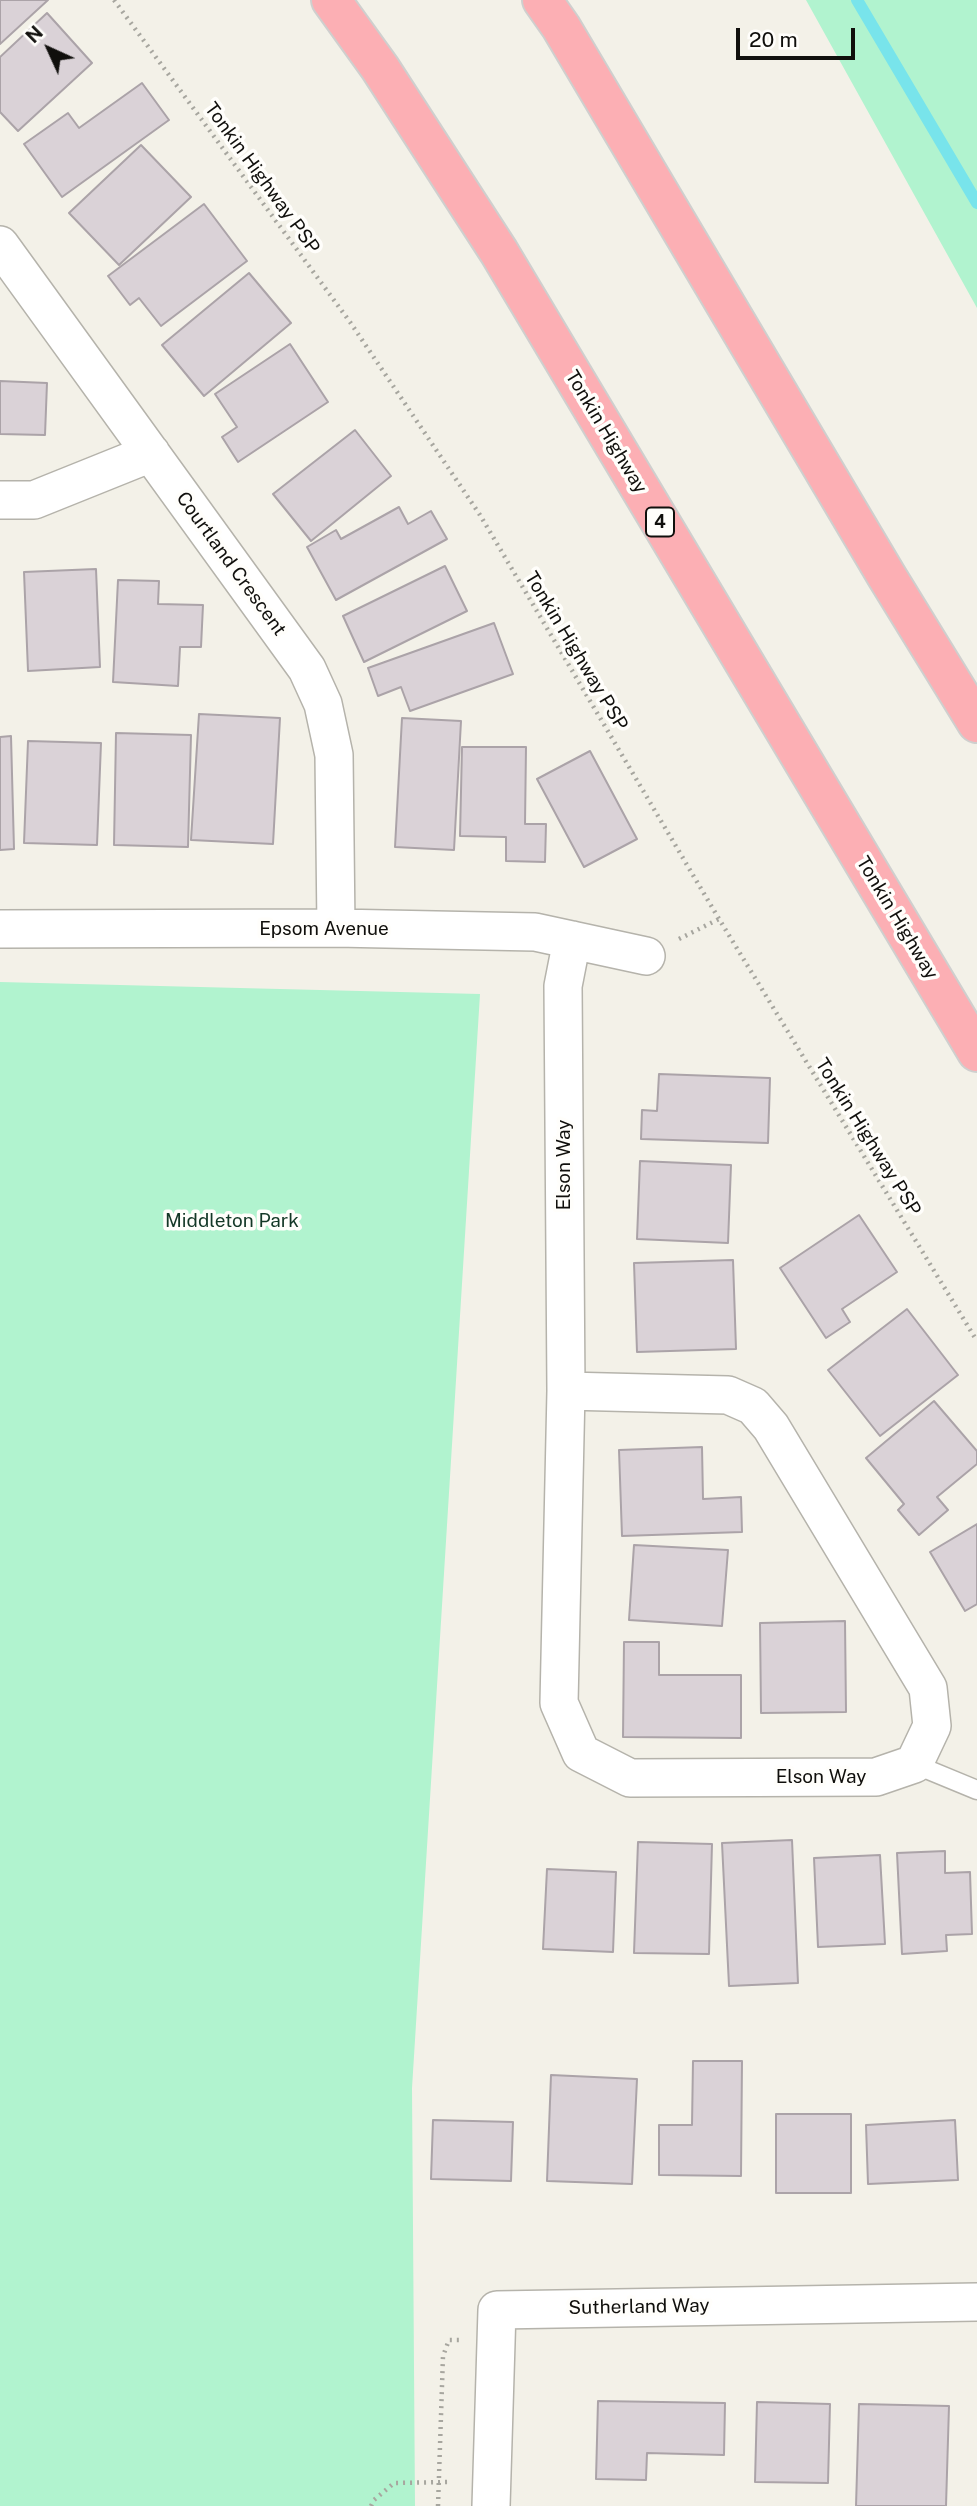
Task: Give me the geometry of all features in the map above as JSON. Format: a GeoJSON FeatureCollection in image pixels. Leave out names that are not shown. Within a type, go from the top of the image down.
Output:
{"type":"FeatureCollection","features":[{"type":"Feature","properties":{"kind":"highway","name":"Tonkin Highway"},"geometry":{"type":"LineString","coordinates":[[331,0],[380,68],[499,252],[977,1052]]}},
{"type":"Feature","properties":{"kind":"highway"},"geometry":{"type":"LineString","coordinates":[[542,0],[568,39],[977,723]]}},
{"type":"Feature","properties":{"kind":"street","name":"Courtland Crescent"},"geometry":{"type":"LineString","coordinates":[[0,245],[307,669],[323,704],[334,755],[336,928]]}},
{"type":"Feature","properties":{"kind":"street"},"geometry":{"type":"LineString","coordinates":[[0,500],[34,500],[151,453]]}},
{"type":"Feature","properties":{"kind":"street","name":"Epsom Avenue"},"geometry":{"type":"LineString","coordinates":[[0,929],[336,928],[535,932],[646,956]]}},
{"type":"Feature","properties":{"kind":"street","name":"Elson Way"},"geometry":{"type":"LineString","coordinates":[[572,940],[563,986],[566,1391],[559,1703],[581,1753],[630,1778],[876,1777],[914,1764]]}},
{"type":"Feature","properties":{"kind":"street"},"geometry":{"type":"LineString","coordinates":[[566,1391],[728,1395],[753,1406],[771,1427],[928,1688],[932,1726],[914,1764]]}},
{"type":"Feature","properties":{"kind":"street","name":"Sutherland Way"},"geometry":{"type":"LineString","coordinates":[[491,2493],[497,2310],[977,2302]]}},
{"type":"Feature","properties":{"kind":"lane"},"geometry":{"type":"LineString","coordinates":[[914,1764],[977,1790]]}},
{"type":"Feature","properties":{"kind":"path","name":"Tonkin Highway PSP"},"geometry":{"type":"LineString","coordinates":[[114,0],[350,322],[480,515],[719,919],[977,1340]]}},
{"type":"Feature","properties":{"kind":"path"},"geometry":{"type":"LineString","coordinates":[[438,2506],[443,2356],[449,2340],[496,2341]]}},
{"type":"Feature","properties":{"kind":"path"},"geometry":{"type":"LineString","coordinates":[[370,2506],[394,2483],[438,2482],[491,2493]]}},
{"type":"Feature","properties":{"kind":"green space"},"geometry":{"type":"Polygon","coordinates":[[[806,0],[977,0],[977,308],[806,0]]]}},
{"type":"Feature","properties":{"kind":"green space","name":"Middleton Park"},"geometry":{"type":"Polygon","coordinates":[[[0,982],[480,994],[412,2088],[415,2506],[0,2506],[0,982]]]}},
{"type":"Feature","properties":{"kind":"building"},"geometry":{"type":"Polygon","coordinates":[[[0,0],[48,0],[0,44],[0,0]]]}},
{"type":"Feature","properties":{"kind":"building"},"geometry":{"type":"Polygon","coordinates":[[[47,13],[92,63],[18,131],[0,112],[0,57],[47,13]]]}},
{"type":"Feature","properties":{"kind":"building"},"geometry":{"type":"Polygon","coordinates":[[[142,83],[169,120],[62,197],[24,144],[68,113],[79,128],[142,83]]]}},
{"type":"Feature","properties":{"kind":"building"},"geometry":{"type":"Polygon","coordinates":[[[141,145],[191,197],[119,265],[69,213],[141,145]]]}},
{"type":"Feature","properties":{"kind":"building"},"geometry":{"type":"Polygon","coordinates":[[[204,204],[247,261],[161,326],[139,298],[130,305],[108,276],[204,204]]]}},
{"type":"Feature","properties":{"kind":"building"},"geometry":{"type":"Polygon","coordinates":[[[249,273],[291,323],[204,396],[162,345],[249,273]]]}},
{"type":"Feature","properties":{"kind":"building"},"geometry":{"type":"Polygon","coordinates":[[[290,344],[328,402],[238,462],[222,437],[237,427],[215,394],[290,344]]]}},
{"type":"Feature","properties":{"kind":"building"},"geometry":{"type":"Polygon","coordinates":[[[0,381],[47,383],[45,435],[0,434],[0,381]]]}},
{"type":"Feature","properties":{"kind":"building"},"geometry":{"type":"Polygon","coordinates":[[[355,430],[391,476],[311,541],[273,494],[355,430]]]}},
{"type":"Feature","properties":{"kind":"building"},"geometry":{"type":"Polygon","coordinates":[[[399,507],[408,524],[431,511],[447,539],[336,600],[307,547],[336,530],[341,539],[399,507]]]}},
{"type":"Feature","properties":{"kind":"building"},"geometry":{"type":"Polygon","coordinates":[[[445,566],[467,611],[364,662],[343,616],[445,566]]]}},
{"type":"Feature","properties":{"kind":"building"},"geometry":{"type":"Polygon","coordinates":[[[96,569],[100,667],[28,671],[24,572],[96,569]]]}},
{"type":"Feature","properties":{"kind":"building"},"geometry":{"type":"Polygon","coordinates":[[[118,580],[159,581],[158,604],[203,605],[201,647],[180,647],[178,686],[113,682],[118,580]]]}},
{"type":"Feature","properties":{"kind":"building"},"geometry":{"type":"Polygon","coordinates":[[[494,623],[513,674],[410,711],[401,687],[378,696],[368,668],[494,623]]]}},
{"type":"Feature","properties":{"kind":"building"},"geometry":{"type":"Polygon","coordinates":[[[199,714],[280,718],[273,844],[191,840],[199,714]]]}},
{"type":"Feature","properties":{"kind":"building"},"geometry":{"type":"Polygon","coordinates":[[[402,718],[461,721],[454,850],[395,847],[402,718]]]}},
{"type":"Feature","properties":{"kind":"building"},"geometry":{"type":"Polygon","coordinates":[[[116,733],[191,735],[188,847],[114,845],[116,733]]]}},
{"type":"Feature","properties":{"kind":"building"},"geometry":{"type":"Polygon","coordinates":[[[11,736],[14,849],[0,850],[0,737],[11,736]]]}},
{"type":"Feature","properties":{"kind":"building"},"geometry":{"type":"Polygon","coordinates":[[[28,741],[101,743],[97,845],[24,843],[28,741]]]}},
{"type":"Feature","properties":{"kind":"building"},"geometry":{"type":"Polygon","coordinates":[[[462,747],[526,747],[525,824],[546,824],[545,862],[506,861],[506,837],[460,836],[462,747]]]}},
{"type":"Feature","properties":{"kind":"building"},"geometry":{"type":"Polygon","coordinates":[[[590,751],[637,839],[584,867],[537,779],[590,751]]]}},
{"type":"Feature","properties":{"kind":"building"},"geometry":{"type":"Polygon","coordinates":[[[659,1074],[770,1078],[768,1143],[641,1139],[642,1110],[657,1111],[659,1074]]]}},
{"type":"Feature","properties":{"kind":"building"},"geometry":{"type":"Polygon","coordinates":[[[640,1161],[731,1165],[728,1243],[637,1239],[640,1161]]]}},
{"type":"Feature","properties":{"kind":"building"},"geometry":{"type":"Polygon","coordinates":[[[859,1215],[897,1272],[842,1309],[850,1322],[826,1338],[780,1268],[859,1215]]]}},
{"type":"Feature","properties":{"kind":"building"},"geometry":{"type":"Polygon","coordinates":[[[733,1260],[736,1349],[637,1352],[634,1263],[733,1260]]]}},
{"type":"Feature","properties":{"kind":"building"},"geometry":{"type":"Polygon","coordinates":[[[907,1309],[958,1375],[880,1436],[828,1370],[907,1309]]]}},
{"type":"Feature","properties":{"kind":"building"},"geometry":{"type":"Polygon","coordinates":[[[934,1401],[977,1451],[977,1464],[937,1497],[948,1510],[919,1535],[898,1510],[904,1504],[866,1458],[934,1401]]]}},
{"type":"Feature","properties":{"kind":"building"},"geometry":{"type":"Polygon","coordinates":[[[702,1447],[703,1499],[741,1497],[742,1532],[622,1536],[619,1450],[702,1447]]]}},
{"type":"Feature","properties":{"kind":"building"},"geometry":{"type":"Polygon","coordinates":[[[977,1524],[977,1604],[965,1611],[930,1552],[977,1524]]]}},
{"type":"Feature","properties":{"kind":"building"},"geometry":{"type":"Polygon","coordinates":[[[634,1545],[728,1550],[722,1626],[629,1620],[634,1545]]]}},
{"type":"Feature","properties":{"kind":"building"},"geometry":{"type":"Polygon","coordinates":[[[845,1621],[846,1712],[761,1713],[760,1623],[845,1621]]]}},
{"type":"Feature","properties":{"kind":"building"},"geometry":{"type":"Polygon","coordinates":[[[624,1642],[659,1642],[659,1675],[741,1675],[741,1738],[623,1737],[624,1642]]]}},
{"type":"Feature","properties":{"kind":"building"},"geometry":{"type":"Polygon","coordinates":[[[792,1840],[798,1983],[729,1986],[722,1843],[792,1840]]]}},
{"type":"Feature","properties":{"kind":"building"},"geometry":{"type":"Polygon","coordinates":[[[638,1842],[712,1844],[709,1954],[634,1953],[638,1842]]]}},
{"type":"Feature","properties":{"kind":"building"},"geometry":{"type":"Polygon","coordinates":[[[945,1851],[945,1873],[970,1872],[972,1934],[946,1935],[947,1951],[902,1954],[897,1853],[945,1851]]]}},
{"type":"Feature","properties":{"kind":"building"},"geometry":{"type":"Polygon","coordinates":[[[880,1855],[885,1944],[818,1947],[814,1858],[880,1855]]]}},
{"type":"Feature","properties":{"kind":"building"},"geometry":{"type":"Polygon","coordinates":[[[547,1869],[616,1872],[613,1952],[543,1949],[547,1869]]]}},
{"type":"Feature","properties":{"kind":"building"},"geometry":{"type":"Polygon","coordinates":[[[693,2061],[742,2061],[741,2176],[659,2175],[659,2125],[692,2125],[693,2061]]]}},
{"type":"Feature","properties":{"kind":"building"},"geometry":{"type":"Polygon","coordinates":[[[551,2075],[637,2079],[632,2184],[547,2181],[551,2075]]]}},
{"type":"Feature","properties":{"kind":"building"},"geometry":{"type":"Polygon","coordinates":[[[776,2114],[851,2114],[851,2193],[776,2193],[776,2114]]]}},
{"type":"Feature","properties":{"kind":"building"},"geometry":{"type":"Polygon","coordinates":[[[433,2120],[513,2122],[511,2181],[431,2179],[433,2120]]]}},
{"type":"Feature","properties":{"kind":"building"},"geometry":{"type":"Polygon","coordinates":[[[955,2120],[958,2180],[868,2184],[866,2125],[955,2120]]]}},
{"type":"Feature","properties":{"kind":"building"},"geometry":{"type":"Polygon","coordinates":[[[598,2401],[725,2403],[724,2455],[647,2453],[646,2480],[596,2479],[598,2401]]]}},
{"type":"Feature","properties":{"kind":"building"},"geometry":{"type":"Polygon","coordinates":[[[757,2402],[830,2404],[828,2483],[755,2482],[757,2402]]]}},
{"type":"Feature","properties":{"kind":"building"},"geometry":{"type":"Polygon","coordinates":[[[859,2404],[949,2406],[946,2506],[856,2506],[859,2404]]]}},
{"type":"Feature","properties":{"kind":"waterway"},"geometry":{"type":"LineString","coordinates":[[857,0],[977,203]]}}]}
